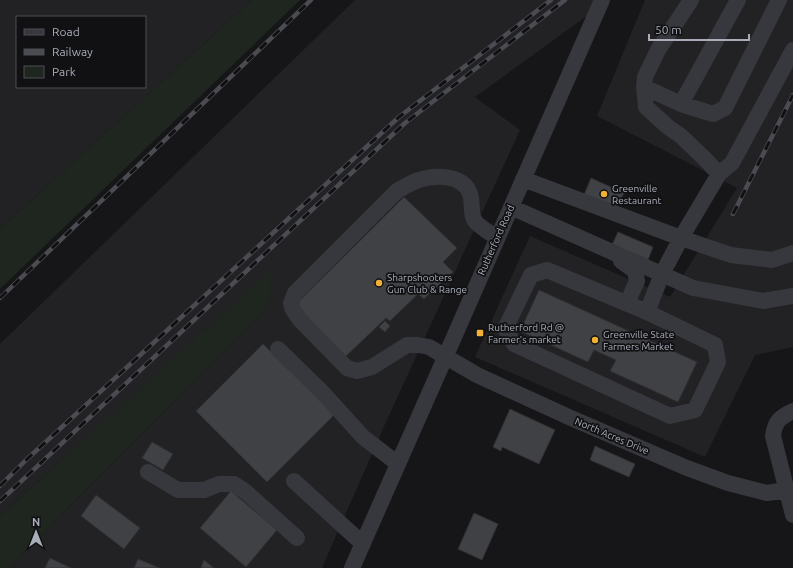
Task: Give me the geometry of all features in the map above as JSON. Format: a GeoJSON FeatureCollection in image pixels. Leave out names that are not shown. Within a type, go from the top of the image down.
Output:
{"type":"FeatureCollection","features":[{"type":"Feature","properties":{"kind":"street","name":"Rutherford Road"},"geometry":{"type":"LineString","coordinates":[[352,568],[602,0]]}},
{"type":"Feature","properties":{"kind":"street"},"geometry":{"type":"LineString","coordinates":[[691,0],[658,50],[645,77],[644,87],[646,107],[705,158],[719,174]]}},
{"type":"Feature","properties":{"kind":"street"},"geometry":{"type":"LineString","coordinates":[[681,104],[738,0]]}},
{"type":"Feature","properties":{"kind":"street"},"geometry":{"type":"LineString","coordinates":[[644,87],[681,104],[712,114],[724,108],[779,0]]}},
{"type":"Feature","properties":{"kind":"street"},"geometry":{"type":"LineString","coordinates":[[647,312],[662,274],[681,238],[719,174],[732,163],[793,50]]}},
{"type":"Feature","properties":{"kind":"street","name":"North Acres Drive"},"geometry":{"type":"LineString","coordinates":[[497,238],[475,222],[473,217],[471,196],[467,188],[460,181],[448,177],[434,177],[418,180],[397,191],[295,294],[292,308],[300,320],[347,368],[357,371],[372,367],[407,345],[429,347],[477,375],[571,418],[687,468],[728,483],[767,493],[786,490]]}},
{"type":"Feature","properties":{"kind":"street"},"geometry":{"type":"LineString","coordinates":[[523,179],[731,256],[772,260],[793,253]]}},
{"type":"Feature","properties":{"kind":"street"},"geometry":{"type":"LineString","coordinates":[[511,207],[692,288],[763,301],[793,296]]}},
{"type":"Feature","properties":{"kind":"street"},"geometry":{"type":"LineString","coordinates":[[613,253],[635,271],[637,281],[627,303]]}},
{"type":"Feature","properties":{"kind":"street"},"geometry":{"type":"LineString","coordinates":[[547,270],[627,303],[715,345],[718,362],[695,410],[670,416],[514,344],[505,330],[531,275],[547,270]]}},
{"type":"Feature","properties":{"kind":"street"},"geometry":{"type":"LineString","coordinates":[[278,349],[324,394],[363,437],[398,464]]}},
{"type":"Feature","properties":{"kind":"street"},"geometry":{"type":"LineString","coordinates":[[793,412],[780,418],[774,428],[774,436],[793,515]]}},
{"type":"Feature","properties":{"kind":"street"},"geometry":{"type":"LineString","coordinates":[[148,472],[178,490],[204,490],[219,484],[234,484],[246,492],[297,538]]}},
{"type":"Feature","properties":{"kind":"street"},"geometry":{"type":"LineString","coordinates":[[294,481],[363,544]]}},
{"type":"Feature","properties":{"kind":"shaded area"},"geometry":{"type":"Polygon","coordinates":[[[0,0],[252,0],[0,229],[0,0]]]}},
{"type":"Feature","properties":{"kind":"shaded area"},"geometry":{"type":"Polygon","coordinates":[[[355,0],[609,0],[475,97],[520,130],[382,431],[322,568],[9,568],[268,306],[65,457],[0,516],[0,344],[355,0]]]}},
{"type":"Feature","properties":{"kind":"shaded area"},"geometry":{"type":"Polygon","coordinates":[[[645,0],[793,0],[793,347],[755,355],[705,457],[475,357],[530,236],[670,297],[737,188],[597,116],[645,0]]]}},
{"type":"Feature","properties":{"kind":"green space"},"geometry":{"type":"Polygon","coordinates":[[[252,0],[300,0],[0,289],[0,229],[252,0]]]}},
{"type":"Feature","properties":{"kind":"green space"},"geometry":{"type":"Polygon","coordinates":[[[273,268],[268,306],[9,568],[0,568],[0,516],[273,268]]]}},
{"type":"Feature","properties":{"kind":"building","name":"Greenville Restaurant"},"geometry":{"type":"Polygon","coordinates":[[[591,178],[624,193],[616,209],[584,195],[591,178]]]}},
{"type":"Feature","properties":{"kind":"building","name":"Sharpshooters Gun Club & Range"},"geometry":{"type":"Polygon","coordinates":[[[404,197],[457,248],[443,262],[453,272],[424,299],[418,294],[390,321],[386,318],[343,359],[292,308],[404,197]]]}},
{"type":"Feature","properties":{"kind":"building"},"geometry":{"type":"Polygon","coordinates":[[[618,232],[653,247],[648,260],[612,245],[618,232]]]}},
{"type":"Feature","properties":{"kind":"building","name":"Greenville State Farmers Market"},"geometry":{"type":"Polygon","coordinates":[[[539,290],[697,362],[678,402],[610,371],[616,360],[594,350],[588,362],[520,331],[539,290]]]}},
{"type":"Feature","properties":{"kind":"building"},"geometry":{"type":"Polygon","coordinates":[[[385,321],[390,326],[385,332],[379,327],[385,321]]]}},
{"type":"Feature","properties":{"kind":"building"},"geometry":{"type":"Polygon","coordinates":[[[263,344],[334,415],[267,482],[196,411],[263,344]]]}},
{"type":"Feature","properties":{"kind":"building"},"geometry":{"type":"Polygon","coordinates":[[[510,409],[555,430],[539,464],[502,447],[501,451],[493,447],[510,409]]]}},
{"type":"Feature","properties":{"kind":"building"},"geometry":{"type":"Polygon","coordinates":[[[152,442],[173,454],[163,470],[142,458],[152,442]]]}},
{"type":"Feature","properties":{"kind":"building"},"geometry":{"type":"Polygon","coordinates":[[[595,446],[635,464],[629,477],[590,460],[595,446]]]}},
{"type":"Feature","properties":{"kind":"building"},"geometry":{"type":"Polygon","coordinates":[[[231,491],[277,530],[246,567],[200,528],[231,491]]]}},
{"type":"Feature","properties":{"kind":"building"},"geometry":{"type":"Polygon","coordinates":[[[96,495],[140,528],[124,549],[81,516],[96,495]]]}},
{"type":"Feature","properties":{"kind":"building"},"geometry":{"type":"Polygon","coordinates":[[[474,513],[498,524],[482,560],[458,549],[474,513]]]}},
{"type":"Feature","properties":{"kind":"building"},"geometry":{"type":"Polygon","coordinates":[[[50,558],[71,568],[45,568],[50,558]]]}},
{"type":"Feature","properties":{"kind":"building"},"geometry":{"type":"Polygon","coordinates":[[[138,559],[160,568],[134,568],[138,559]]]}},
{"type":"Feature","properties":{"kind":"building"},"geometry":{"type":"Polygon","coordinates":[[[204,560],[214,568],[201,568],[204,560]]]}},
{"type":"Feature","properties":{"kind":"railway"},"geometry":{"type":"LineString","coordinates":[[0,298],[311,0]]}},
{"type":"Feature","properties":{"kind":"railway"},"geometry":{"type":"LineString","coordinates":[[0,486],[25,461],[399,117],[551,0]]}},
{"type":"Feature","properties":{"kind":"railway"},"geometry":{"type":"LineString","coordinates":[[0,501],[405,123],[565,0]]}},
{"type":"Feature","properties":{"kind":"railway"},"geometry":{"type":"LineString","coordinates":[[733,214],[793,95]]}},
{"type":"Feature","properties":{"kind":"place","name":"Greenville Restaurant"},"geometry":{"type":"Point","coordinates":[604,194]}},
{"type":"Feature","properties":{"kind":"place","name":"Sharpshooters Gun Club & Range"},"geometry":{"type":"Point","coordinates":[379,283]}},
{"type":"Feature","properties":{"kind":"place","name":"Rutherford Rd @ Farmer's market"},"geometry":{"type":"Point","coordinates":[480,333]}},
{"type":"Feature","properties":{"kind":"place","name":"Greenville State Farmers Market"},"geometry":{"type":"Point","coordinates":[595,340]}}]}
